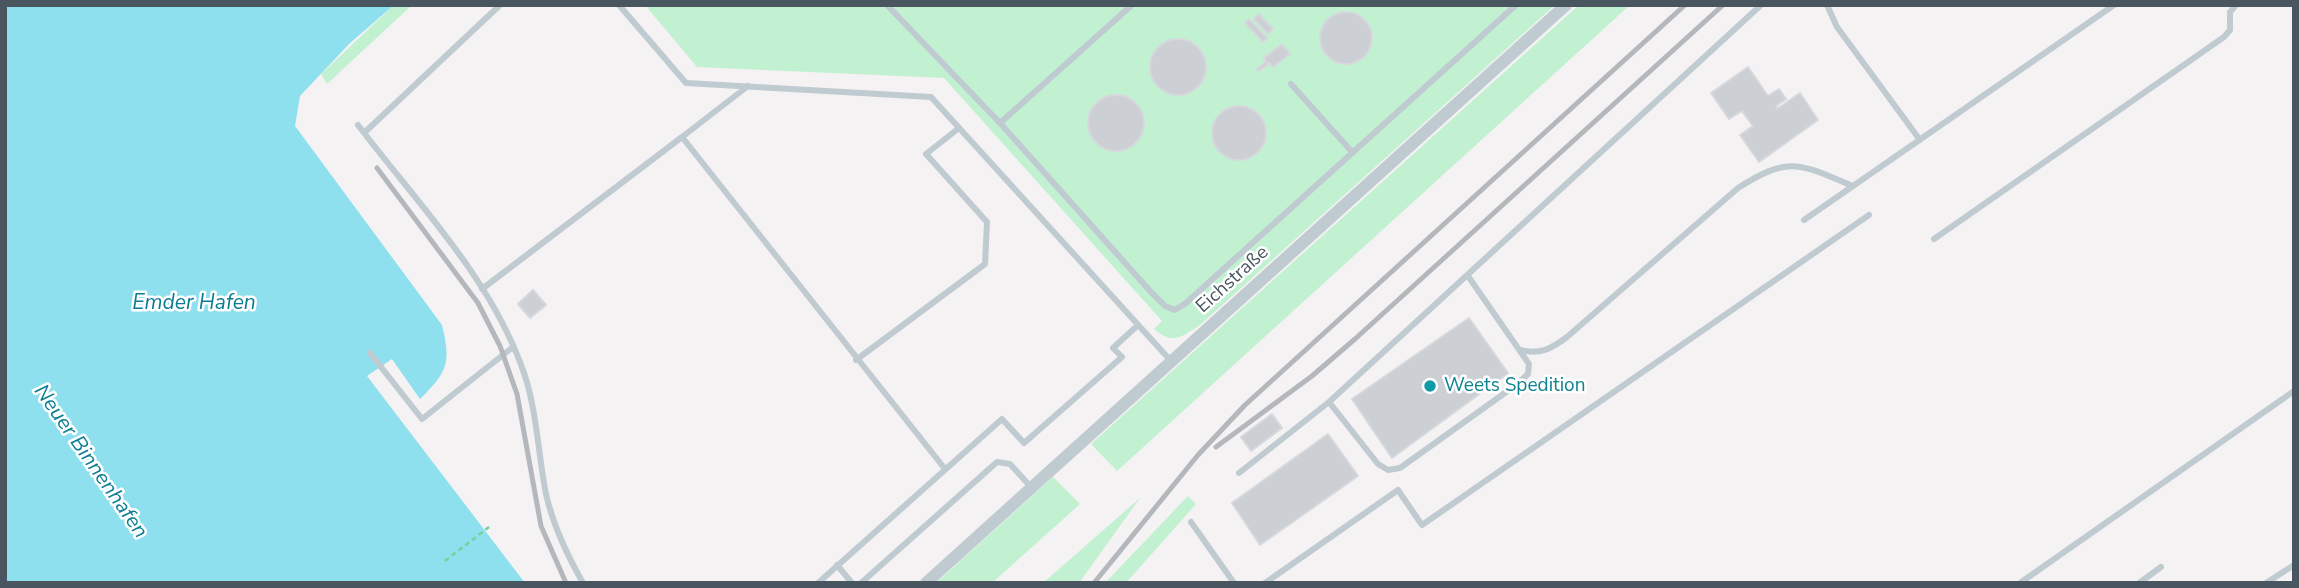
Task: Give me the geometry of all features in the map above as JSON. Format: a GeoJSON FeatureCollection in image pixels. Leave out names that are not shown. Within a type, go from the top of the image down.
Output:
{"type":"FeatureCollection","features":[{"type":"Feature","properties":{"kind":"street","name":"Eichstraße"},"geometry":{"type":"LineString","coordinates":[[926,583],[1566,5]]}},
{"type":"Feature","properties":{"kind":"lane"},"geometry":{"type":"LineString","coordinates":[[365,133],[500,5]]}},
{"type":"Feature","properties":{"kind":"lane"},"geometry":{"type":"LineString","coordinates":[[619,5],[686,83],[931,97],[1171,361]]}},
{"type":"Feature","properties":{"kind":"lane"},"geometry":{"type":"LineString","coordinates":[[887,5],[1000,123],[1151,292],[1165,306],[1175,310],[1186,303],[1516,5]]}},
{"type":"Feature","properties":{"kind":"lane"},"geometry":{"type":"LineString","coordinates":[[1000,123],[1132,5]]}},
{"type":"Feature","properties":{"kind":"lane"},"geometry":{"type":"LineString","coordinates":[[1239,473],[1329,402],[1761,5]]}},
{"type":"Feature","properties":{"kind":"lane"},"geometry":{"type":"LineString","coordinates":[[1827,5],[1837,27],[1920,140]]}},
{"type":"Feature","properties":{"kind":"lane"},"geometry":{"type":"LineString","coordinates":[[1804,220],[2114,5]]}},
{"type":"Feature","properties":{"kind":"lane"},"geometry":{"type":"LineString","coordinates":[[1934,239],[2224,37],[2230,30],[2230,12],[2236,5]]}},
{"type":"Feature","properties":{"kind":"lane"},"geometry":{"type":"LineString","coordinates":[[1291,84],[1353,153]]}},
{"type":"Feature","properties":{"kind":"lane"},"geometry":{"type":"LineString","coordinates":[[482,289],[748,86]]}},
{"type":"Feature","properties":{"kind":"lane"},"geometry":{"type":"LineString","coordinates":[[358,125],[482,289],[513,347],[530,397],[547,495],[559,535],[583,583]]}},
{"type":"Feature","properties":{"kind":"lane"},"geometry":{"type":"LineString","coordinates":[[856,360],[985,264],[987,222],[926,154],[959,128]]}},
{"type":"Feature","properties":{"kind":"lane"},"geometry":{"type":"LineString","coordinates":[[682,137],[945,469]]}},
{"type":"Feature","properties":{"kind":"lane"},"geometry":{"type":"LineString","coordinates":[[1520,350],[1534,353],[1550,349],[1567,337],[1738,188],[1760,174],[1783,165],[1803,165],[1853,186]]}},
{"type":"Feature","properties":{"kind":"lane"},"geometry":{"type":"LineString","coordinates":[[1265,583],[1398,490],[1422,525],[1869,215]]}},
{"type":"Feature","properties":{"kind":"lane"},"geometry":{"type":"LineString","coordinates":[[1329,402],[1378,464],[1388,470],[1400,468],[1528,374],[1530,364],[1468,276]]}},
{"type":"Feature","properties":{"kind":"lane"},"geometry":{"type":"LineString","coordinates":[[818,583],[1002,419],[1024,443],[1122,357],[1113,348],[1138,325]]}},
{"type":"Feature","properties":{"kind":"lane"},"geometry":{"type":"LineString","coordinates":[[370,353],[422,419],[513,347]]}},
{"type":"Feature","properties":{"kind":"lane"},"geometry":{"type":"LineString","coordinates":[[2020,583],[2294,391]]}},
{"type":"Feature","properties":{"kind":"lane"},"geometry":{"type":"LineString","coordinates":[[862,583],[997,462],[1010,464],[1031,487]]}},
{"type":"Feature","properties":{"kind":"lane"},"geometry":{"type":"LineString","coordinates":[[1191,522],[1234,583]]}},
{"type":"Feature","properties":{"kind":"lane"},"geometry":{"type":"LineString","coordinates":[[837,565],[852,583]]}},
{"type":"Feature","properties":{"kind":"lane"},"geometry":{"type":"LineString","coordinates":[[2271,581],[2294,565]]}},
{"type":"Feature","properties":{"kind":"lane"},"geometry":{"type":"LineString","coordinates":[[2138,583],[2161,567]]}},
{"type":"Feature","properties":{"kind":"path"},"geometry":{"type":"LineString","coordinates":[[445,561],[489,527]]}},
{"type":"Feature","properties":{"kind":"green space"},"geometry":{"type":"Polygon","coordinates":[[[394,5],[412,5],[327,84],[321,74],[394,5]]]}},
{"type":"Feature","properties":{"kind":"green space"},"geometry":{"type":"Polygon","coordinates":[[[645,5],[1555,5],[1200,325],[1182,336],[1172,338],[1154,329],[1162,321],[944,78],[697,67],[645,5]]]}},
{"type":"Feature","properties":{"kind":"green space"},"geometry":{"type":"Polygon","coordinates":[[[1579,5],[1630,5],[1117,471],[1091,444],[1579,5]]]}},
{"type":"Feature","properties":{"kind":"green space"},"geometry":{"type":"Polygon","coordinates":[[[1053,477],[1080,504],[992,583],[936,583],[1053,477]]]}},
{"type":"Feature","properties":{"kind":"green space"},"geometry":{"type":"Polygon","coordinates":[[[1188,496],[1196,504],[1126,583],[1105,583],[1188,496]]]}},
{"type":"Feature","properties":{"kind":"green space"},"geometry":{"type":"Polygon","coordinates":[[[1140,498],[1079,583],[1043,583],[1140,498]]]}},
{"type":"Feature","properties":{"kind":"water","name":"Emder Hafen"},"geometry":{"type":"Polygon","coordinates":[[[5,5],[394,5],[350,43],[300,96],[295,126],[442,325],[446,348],[445,366],[437,381],[420,399],[392,359],[367,376],[525,583],[5,583],[5,5]]]}},
{"type":"Feature","properties":{"kind":"building"},"geometry":{"type":"Polygon","coordinates":[[[1346,12],[1356,14],[1364,20],[1370,28],[1370,48],[1364,56],[1356,62],[1346,64],[1336,62],[1328,56],[1322,48],[1320,38],[1322,28],[1328,20],[1336,14],[1346,12]]]}},
{"type":"Feature","properties":{"kind":"building"},"geometry":{"type":"Polygon","coordinates":[[[1259,14],[1273,29],[1268,34],[1254,19],[1259,14]]]}},
{"type":"Feature","properties":{"kind":"building"},"geometry":{"type":"Polygon","coordinates":[[[1249,19],[1267,38],[1263,42],[1245,23],[1249,19]]]}},
{"type":"Feature","properties":{"kind":"building"},"geometry":{"type":"Polygon","coordinates":[[[1172,39],[1184,39],[1194,43],[1202,51],[1206,67],[1202,83],[1194,91],[1184,95],[1172,95],[1162,91],[1154,83],[1150,73],[1150,61],[1154,51],[1162,43],[1172,39]]]}},
{"type":"Feature","properties":{"kind":"building"},"geometry":{"type":"Polygon","coordinates":[[[1282,44],[1290,54],[1273,67],[1269,63],[1259,71],[1257,69],[1266,61],[1264,58],[1282,44]]]}},
{"type":"Feature","properties":{"kind":"building"},"geometry":{"type":"Polygon","coordinates":[[[1748,67],[1768,96],[1779,89],[1786,99],[1776,106],[1777,109],[1800,93],[1818,120],[1759,162],[1740,135],[1753,126],[1742,111],[1729,119],[1711,93],[1748,67]]]}},
{"type":"Feature","properties":{"kind":"building"},"geometry":{"type":"Polygon","coordinates":[[[1116,95],[1127,97],[1136,103],[1142,112],[1142,134],[1136,143],[1127,149],[1116,151],[1105,149],[1096,143],[1090,134],[1088,123],[1090,112],[1096,103],[1105,97],[1116,95]]]}},
{"type":"Feature","properties":{"kind":"building"},"geometry":{"type":"Polygon","coordinates":[[[1239,106],[1258,114],[1266,133],[1258,152],[1239,160],[1220,152],[1212,133],[1220,114],[1239,106]]]}},
{"type":"Feature","properties":{"kind":"building"},"geometry":{"type":"Polygon","coordinates":[[[533,290],[546,305],[530,318],[518,304],[533,290]]]}},
{"type":"Feature","properties":{"kind":"building","name":"Weets Spedition"},"geometry":{"type":"Polygon","coordinates":[[[1469,318],[1508,373],[1392,458],[1352,399],[1469,318]]]}},
{"type":"Feature","properties":{"kind":"building"},"geometry":{"type":"Polygon","coordinates":[[[1272,414],[1282,428],[1251,451],[1241,437],[1272,414]]]}},
{"type":"Feature","properties":{"kind":"building"},"geometry":{"type":"Polygon","coordinates":[[[1328,434],[1358,476],[1260,545],[1232,503],[1328,434]]]}},
{"type":"Feature","properties":{"kind":"railway"},"geometry":{"type":"LineString","coordinates":[[1094,583],[1198,455],[1245,405],[1685,5]]}},
{"type":"Feature","properties":{"kind":"railway"},"geometry":{"type":"LineString","coordinates":[[1216,447],[1312,376],[1355,339],[1723,5]]}},
{"type":"Feature","properties":{"kind":"railway"},"geometry":{"type":"LineString","coordinates":[[377,168],[478,303],[500,346],[517,394],[541,526],[566,583]]}},
{"type":"Feature","properties":{"kind":"place","name":"Weets Spedition"},"geometry":{"type":"Point","coordinates":[1430,386]}},
{"type":"Feature","properties":{"kind":"water label","name":"Neuer Binnenhafen"},"geometry":{"type":"Point","coordinates":[90,462]}}]}
